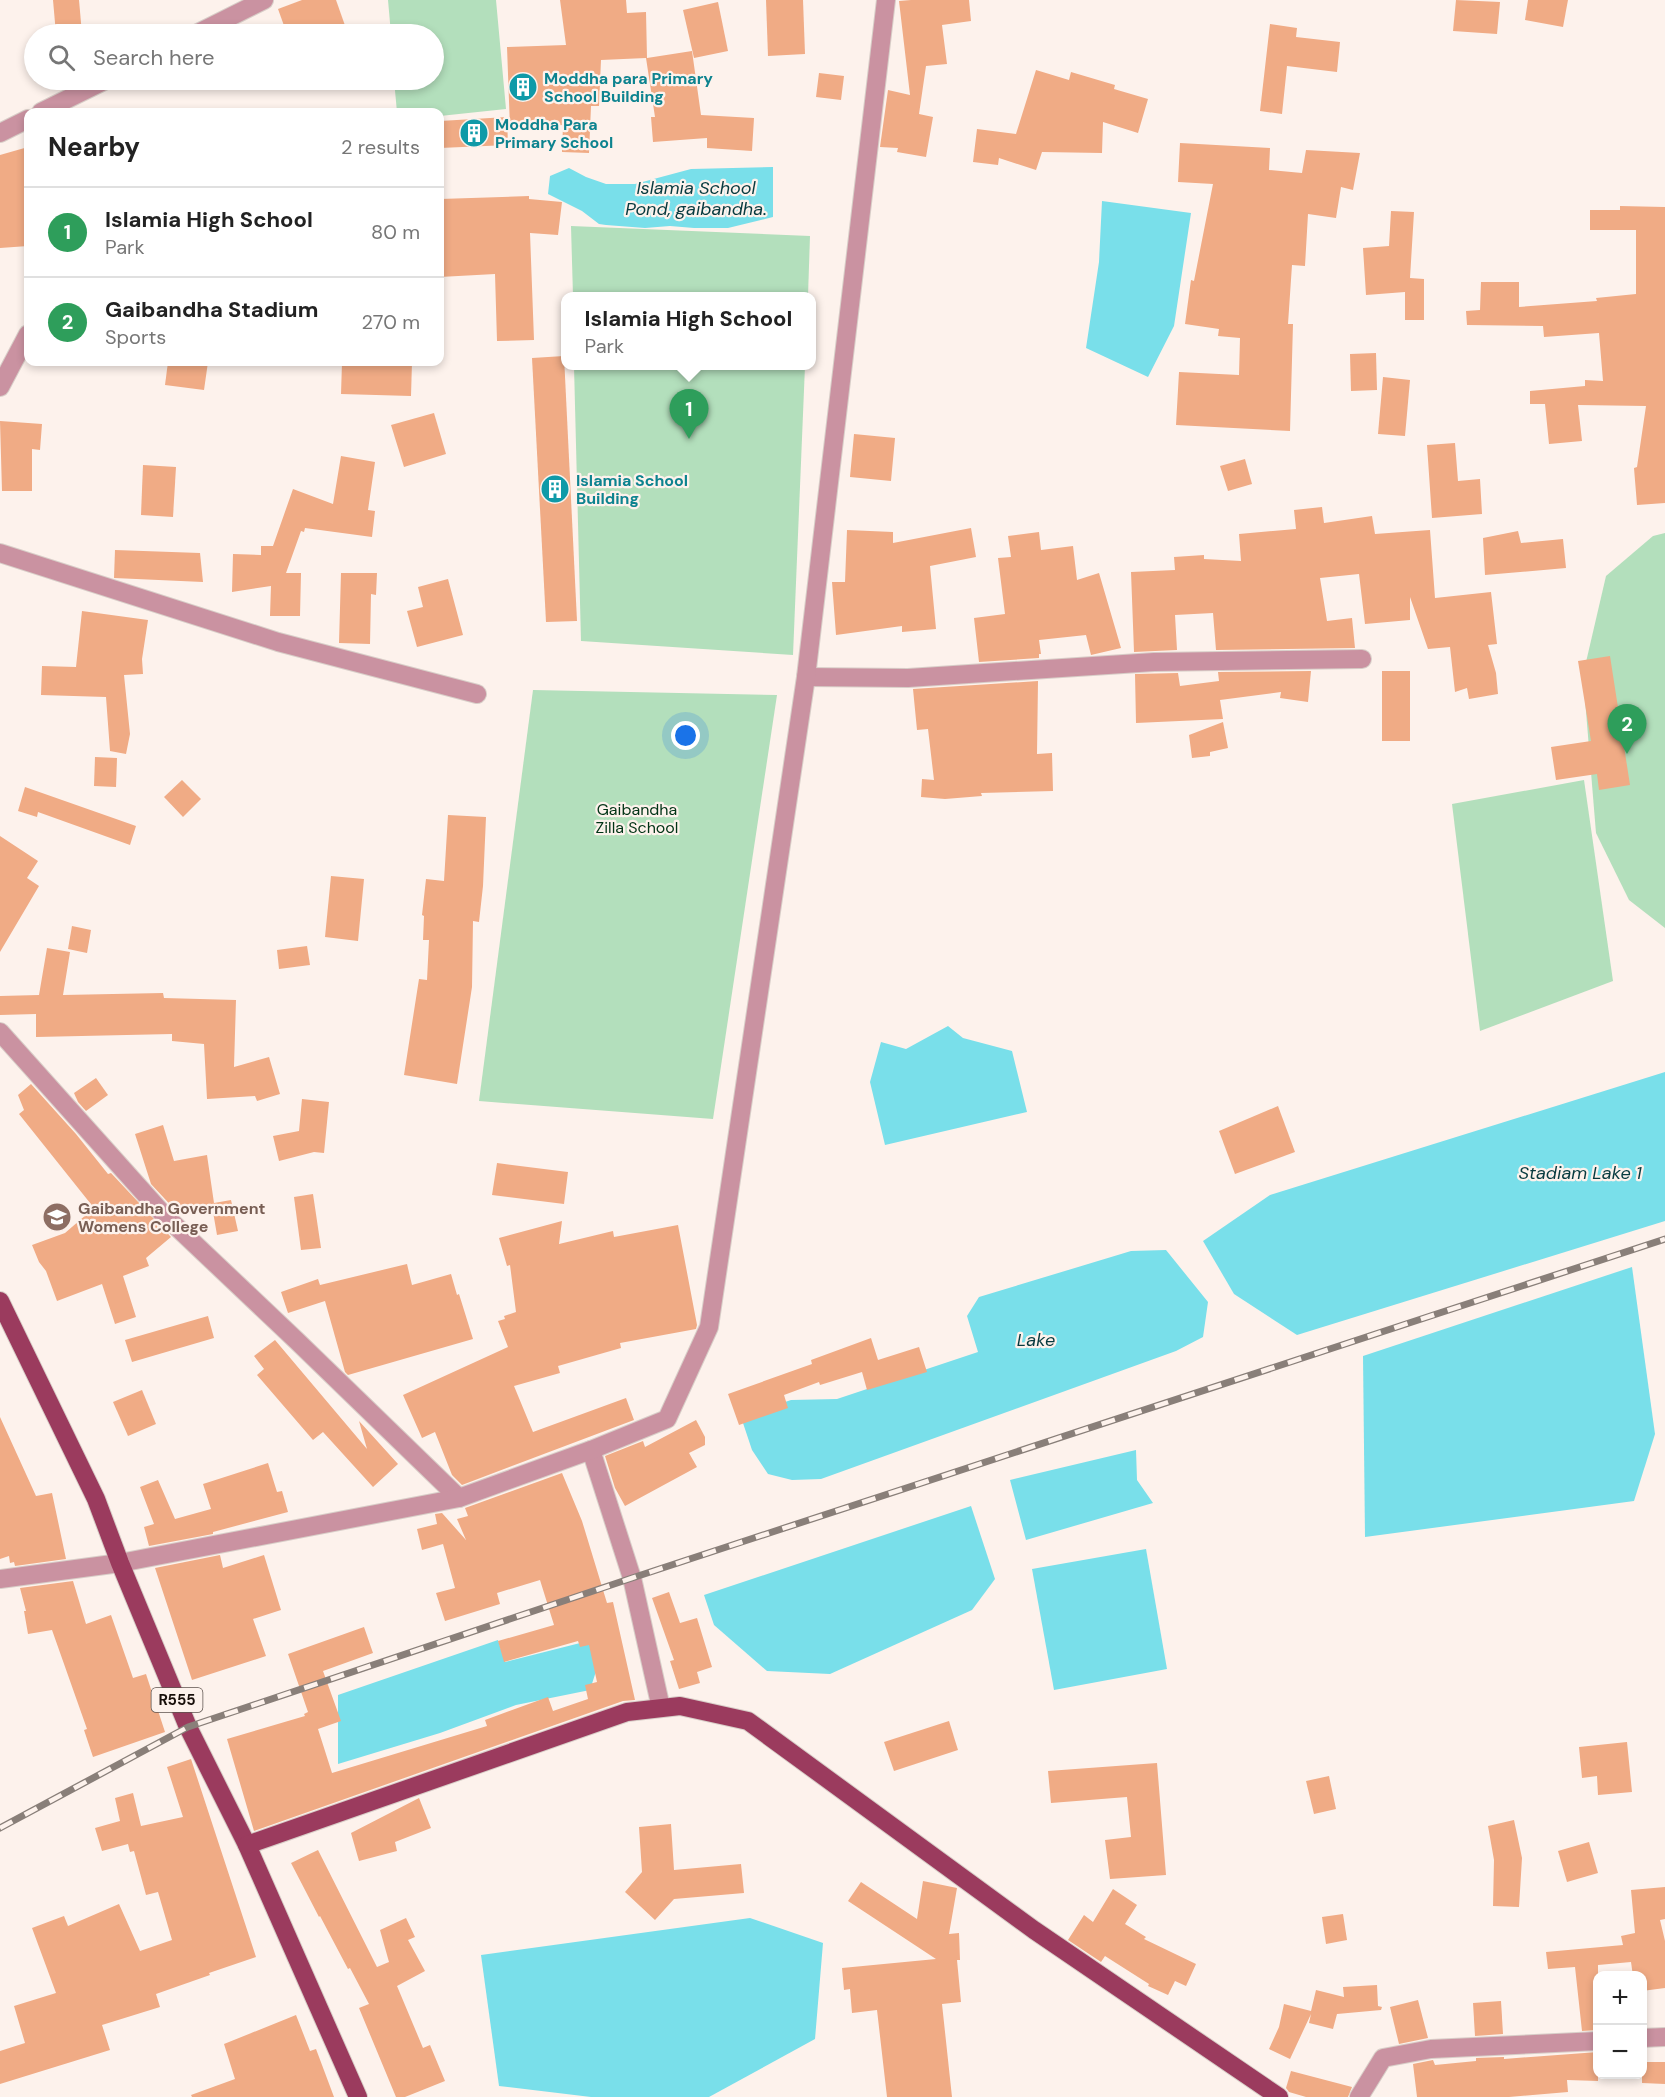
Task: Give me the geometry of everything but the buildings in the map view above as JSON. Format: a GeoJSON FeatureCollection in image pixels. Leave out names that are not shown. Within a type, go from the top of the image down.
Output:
{"type":"FeatureCollection","features":[{"type":"Feature","properties":{"kind":"main road","name":"R555"},"geometry":{"type":"LineString","coordinates":[[0,1301],[96,1499],[188,1727],[248,1845],[357,2097]]}},
{"type":"Feature","properties":{"kind":"main road"},"geometry":{"type":"LineString","coordinates":[[248,1845],[627,1712],[680,1706],[748,1721],[1034,1930],[1280,2097]]}},
{"type":"Feature","properties":{"kind":"street"},"geometry":{"type":"LineString","coordinates":[[212,24],[241,5],[264,0]]}},
{"type":"Feature","properties":{"kind":"street"},"geometry":{"type":"LineString","coordinates":[[0,1579],[120,1563],[459,1498],[591,1450],[667,1419],[709,1327],[806,677],[886,0]]}},
{"type":"Feature","properties":{"kind":"street"},"geometry":{"type":"LineString","coordinates":[[51,108],[86,90]]}},
{"type":"Feature","properties":{"kind":"street"},"geometry":{"type":"LineString","coordinates":[[0,133],[24,121]]}},
{"type":"Feature","properties":{"kind":"street"},"geometry":{"type":"LineString","coordinates":[[0,387],[24,342]]}},
{"type":"Feature","properties":{"kind":"street"},"geometry":{"type":"LineString","coordinates":[[0,553],[278,642],[477,694]]}},
{"type":"Feature","properties":{"kind":"street"},"geometry":{"type":"LineString","coordinates":[[806,677],[908,678],[1154,662],[1362,659]]}},
{"type":"Feature","properties":{"kind":"street"},"geometry":{"type":"LineString","coordinates":[[0,1032],[163,1214],[459,1498]]}},
{"type":"Feature","properties":{"kind":"street"},"geometry":{"type":"LineString","coordinates":[[591,1450],[632,1578],[661,1708]]}},
{"type":"Feature","properties":{"kind":"street"},"geometry":{"type":"LineString","coordinates":[[1647,2038],[1665,2037]]}},
{"type":"Feature","properties":{"kind":"street"},"geometry":{"type":"LineString","coordinates":[[1359,2097],[1383,2058],[1431,2049],[1593,2041]]}},
{"type":"Feature","properties":{"kind":"green space"},"geometry":{"type":"Polygon","coordinates":[[[388,0],[496,0],[506,109],[444,116],[444,108],[397,108],[395,90],[444,90],[444,24],[390,24],[388,0]]]}},
{"type":"Feature","properties":{"kind":"green space"},"geometry":{"type":"Polygon","coordinates":[[[571,226],[810,236],[808,292],[573,292],[571,226]]]}},
{"type":"Feature","properties":{"kind":"green space"},"geometry":{"type":"Polygon","coordinates":[[[574,370],[805,370],[793,655],[581,641],[574,370]]]}},
{"type":"Feature","properties":{"kind":"green space"},"geometry":{"type":"Polygon","coordinates":[[[1665,533],[1665,928],[1629,900],[1596,833],[1583,675],[1606,576],[1653,536],[1665,533]]]}},
{"type":"Feature","properties":{"kind":"green space","name":"Gaibandha Zilla School"},"geometry":{"type":"Polygon","coordinates":[[[533,690],[777,695],[713,1119],[479,1101],[533,690]]]}},
{"type":"Feature","properties":{"kind":"green space"},"geometry":{"type":"Polygon","coordinates":[[[1584,780],[1613,981],[1480,1031],[1452,804],[1584,780]]]}},
{"type":"Feature","properties":{"kind":"water","name":"Islamia School Pond, gaibandha."},"geometry":{"type":"Polygon","coordinates":[[[773,167],[773,217],[728,228],[670,226],[645,228],[599,224],[582,211],[548,194],[550,176],[569,168],[606,184],[635,184],[691,169],[773,167]]]}},
{"type":"Feature","properties":{"kind":"water"},"geometry":{"type":"Polygon","coordinates":[[[1102,201],[1191,213],[1174,326],[1148,377],[1086,348],[1099,262],[1102,201]]]}},
{"type":"Feature","properties":{"kind":"water"},"geometry":{"type":"Polygon","coordinates":[[[948,1026],[963,1038],[1012,1051],[1027,1112],[885,1145],[870,1082],[881,1042],[906,1049],[948,1026]]]}},
{"type":"Feature","properties":{"kind":"water","name":"Stadiam Lake 1"},"geometry":{"type":"Polygon","coordinates":[[[1665,1072],[1665,1221],[1297,1335],[1234,1294],[1203,1241],[1270,1195],[1665,1072]]]}},
{"type":"Feature","properties":{"kind":"water","name":"Lake"},"geometry":{"type":"Polygon","coordinates":[[[1166,1250],[1208,1302],[1203,1337],[1176,1351],[821,1479],[792,1480],[768,1474],[752,1450],[741,1417],[791,1400],[837,1399],[978,1352],[967,1316],[979,1297],[1131,1251],[1166,1250]]]}},
{"type":"Feature","properties":{"kind":"water"},"geometry":{"type":"Polygon","coordinates":[[[1632,1267],[1655,1434],[1634,1501],[1365,1537],[1363,1356],[1632,1267]]]}},
{"type":"Feature","properties":{"kind":"water"},"geometry":{"type":"Polygon","coordinates":[[[1136,1450],[1137,1480],[1153,1503],[1026,1540],[1010,1480],[1136,1450]]]}},
{"type":"Feature","properties":{"kind":"water"},"geometry":{"type":"Polygon","coordinates":[[[971,1506],[995,1579],[972,1610],[830,1674],[767,1671],[714,1625],[704,1595],[971,1506]]]}},
{"type":"Feature","properties":{"kind":"water"},"geometry":{"type":"Polygon","coordinates":[[[1146,1549],[1167,1669],[1054,1690],[1032,1569],[1146,1549]]]}},
{"type":"Feature","properties":{"kind":"water"},"geometry":{"type":"Polygon","coordinates":[[[498,1640],[505,1662],[592,1640],[598,1665],[590,1690],[516,1705],[440,1733],[338,1764],[338,1695],[498,1640]]]}},
{"type":"Feature","properties":{"kind":"water"},"geometry":{"type":"Polygon","coordinates":[[[750,1918],[823,1943],[815,2039],[709,2097],[591,2097],[499,2086],[481,1955],[750,1918]]]}},
{"type":"Feature","properties":{"kind":"railway"},"geometry":{"type":"LineString","coordinates":[[0,1828],[188,1727],[632,1578],[1665,1239]]}},
{"type":"Feature","properties":{"kind":"place","name":"Moddha para Primary School Building"},"geometry":{"type":"Point","coordinates":[523,87]}},
{"type":"Feature","properties":{"kind":"place","name":"Moddha Para Primary School"},"geometry":{"type":"Point","coordinates":[474,133]}},
{"type":"Feature","properties":{"kind":"place","name":"Islamia High School"},"geometry":{"type":"Point","coordinates":[689,439]}},
{"type":"Feature","properties":{"kind":"place","name":"Islamia School Building"},"geometry":{"type":"Point","coordinates":[555,489]}},
{"type":"Feature","properties":{"kind":"place","name":"Gaibandha Stadium"},"geometry":{"type":"Point","coordinates":[1627,754]}},
{"type":"Feature","properties":{"kind":"place","name":"Gaibandha Government Womens College"},"geometry":{"type":"Point","coordinates":[57,1217]}}]}
